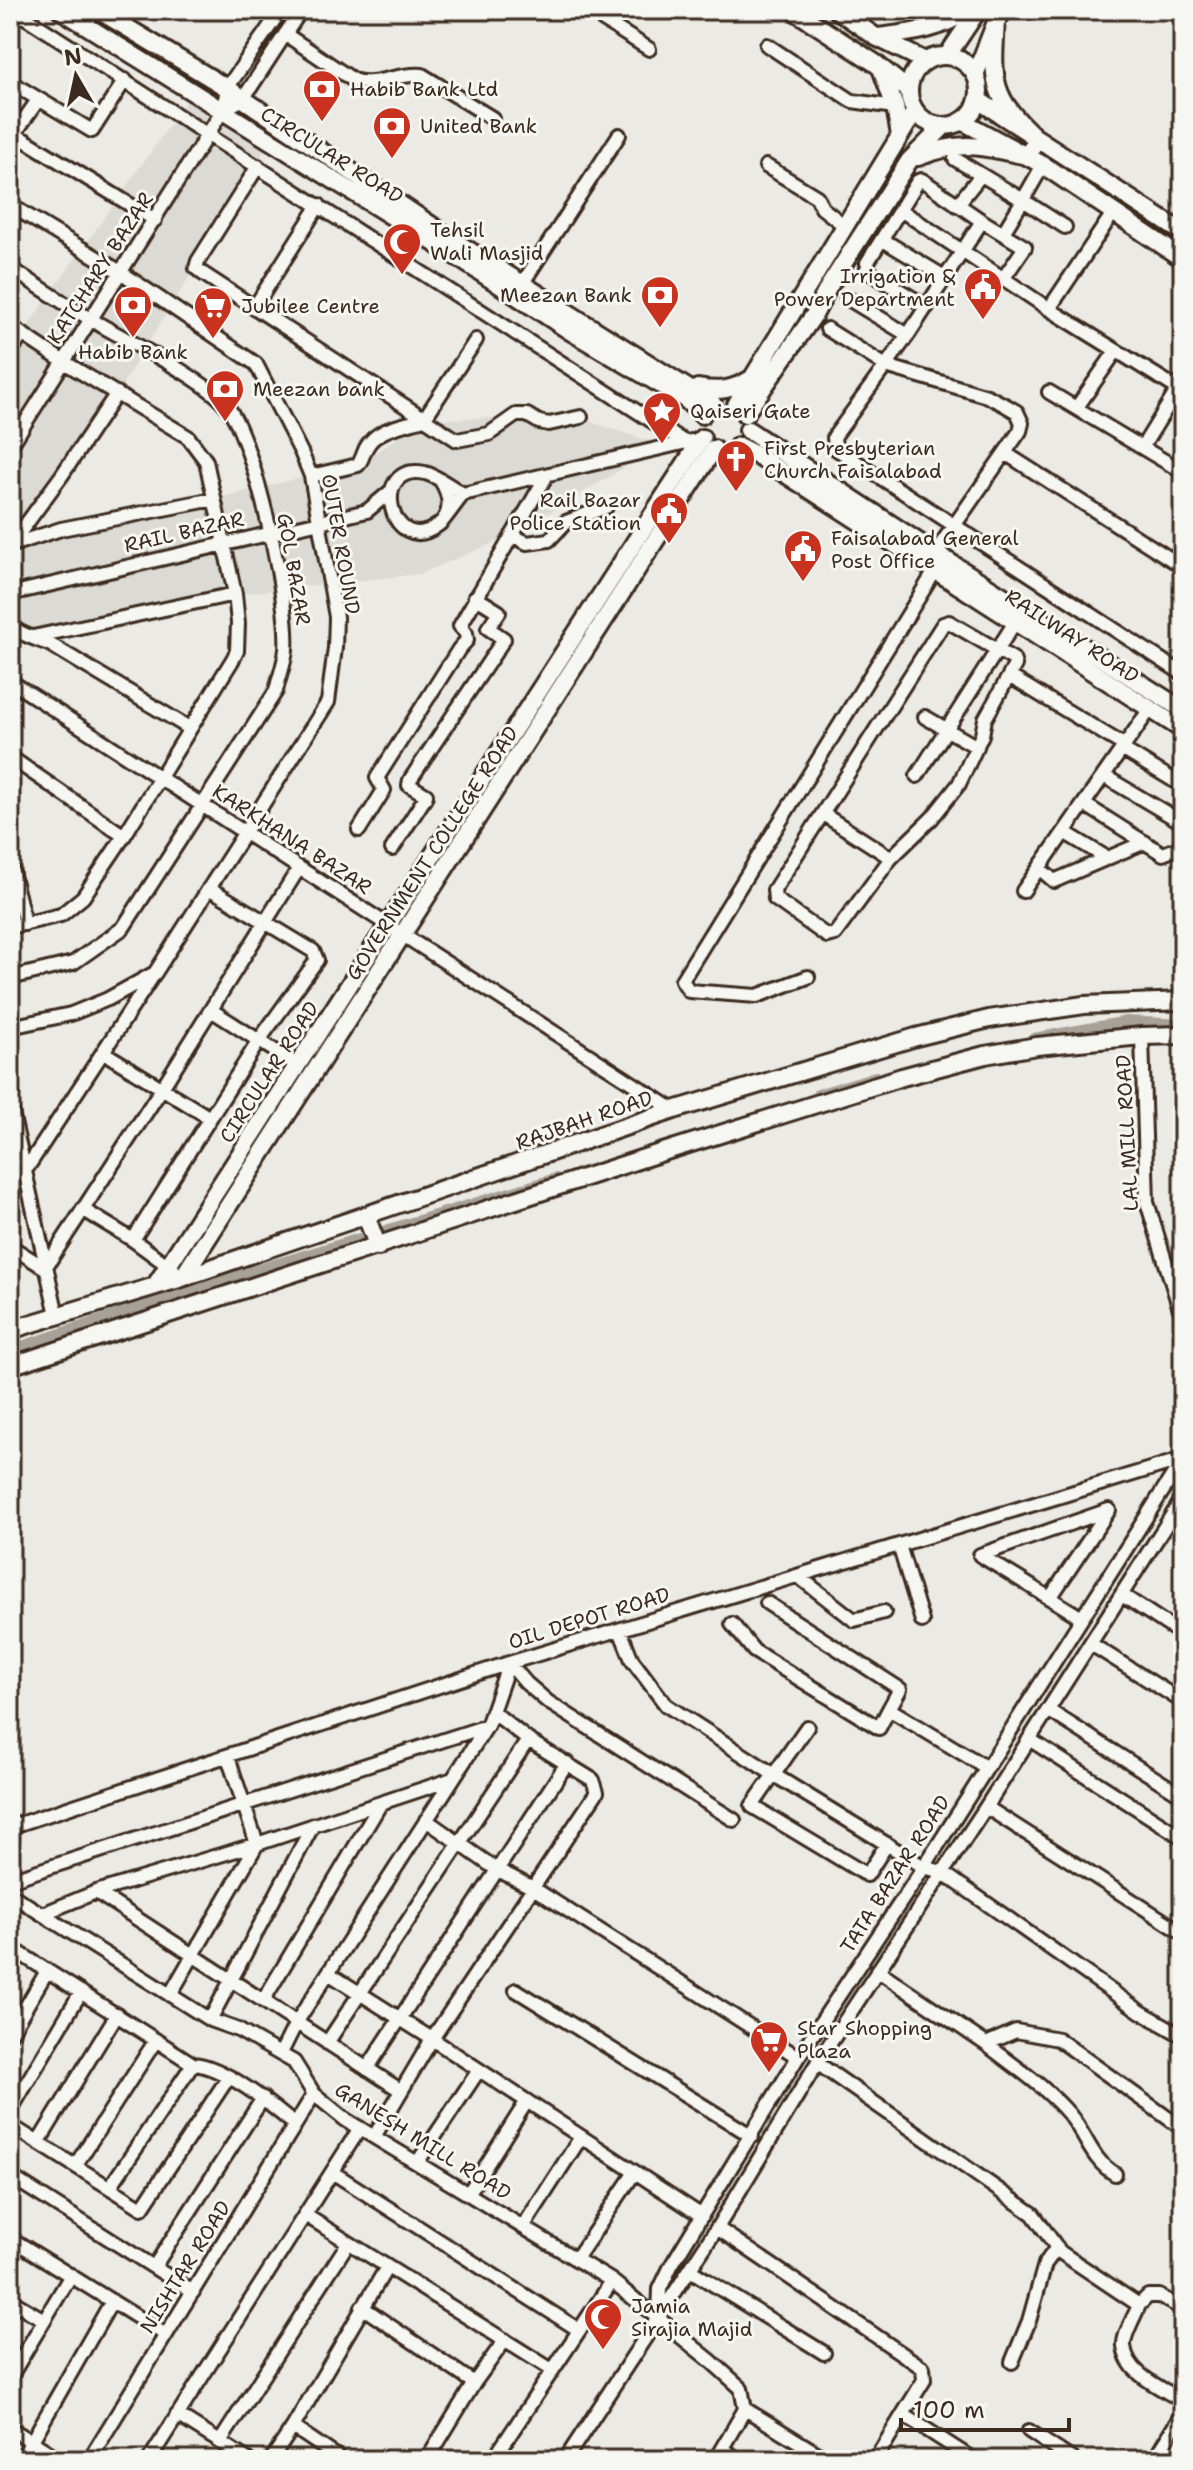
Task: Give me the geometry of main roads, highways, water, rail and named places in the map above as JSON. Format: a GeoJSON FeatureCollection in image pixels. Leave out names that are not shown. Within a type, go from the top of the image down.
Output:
{"type":"FeatureCollection","features":[{"type":"Feature","properties":{"kind":"main road","name":"CIRCULAR ROAD"},"geometry":{"type":"LineString","coordinates":[[61,10],[570,331],[685,399],[708,409]]}},
{"type":"Feature","properties":{"kind":"main road","name":"CIRCULAR ROAD"},"geometry":{"type":"LineString","coordinates":[[98,10],[227,88],[522,284],[688,386],[708,409]]}},
{"type":"Feature","properties":{"kind":"main road"},"geometry":{"type":"LineString","coordinates":[[793,10],[881,68],[908,90],[915,111],[923,119],[944,126]]}},
{"type":"Feature","properties":{"kind":"main road"},"geometry":{"type":"LineString","coordinates":[[837,10],[876,37],[925,61]]}},
{"type":"Feature","properties":{"kind":"main road"},"geometry":{"type":"LineString","coordinates":[[876,37],[930,28],[955,20],[967,10]]}},
{"type":"Feature","properties":{"kind":"main road"},"geometry":{"type":"LineString","coordinates":[[947,56],[978,10]]}},
{"type":"Feature","properties":{"kind":"main road"},"geometry":{"type":"LineString","coordinates":[[975,75],[1000,16]]}},
{"type":"Feature","properties":{"kind":"main road"},"geometry":{"type":"LineString","coordinates":[[1000,16],[993,68],[999,93],[1012,116],[1037,139]]}},
{"type":"Feature","properties":{"kind":"main road"},"geometry":{"type":"LineString","coordinates":[[743,416],[814,315],[829,286],[909,161],[944,126],[962,121],[972,112],[978,100],[979,87],[968,65],[947,56],[925,61],[916,69],[908,90]]}},
{"type":"Feature","properties":{"kind":"main road"},"geometry":{"type":"LineString","coordinates":[[881,68],[895,107],[900,135]]}},
{"type":"Feature","properties":{"kind":"main road"},"geometry":{"type":"LineString","coordinates":[[978,100],[1183,233]]}},
{"type":"Feature","properties":{"kind":"main road"},"geometry":{"type":"LineString","coordinates":[[743,416],[729,402],[708,409],[699,431],[701,443],[722,451],[738,446],[753,378],[915,111]]}},
{"type":"Feature","properties":{"kind":"main road"},"geometry":{"type":"LineString","coordinates":[[962,121],[1043,165],[1183,259]]}},
{"type":"Feature","properties":{"kind":"main road"},"geometry":{"type":"LineString","coordinates":[[1027,156],[1037,139]]}},
{"type":"Feature","properties":{"kind":"main road"},"geometry":{"type":"LineString","coordinates":[[909,161],[939,149],[967,144],[1027,156]]}},
{"type":"Feature","properties":{"kind":"main road"},"geometry":{"type":"LineString","coordinates":[[688,386],[715,392],[736,388],[753,378]]}},
{"type":"Feature","properties":{"kind":"main road","name":"RAILWAY ROAD"},"geometry":{"type":"LineString","coordinates":[[743,416],[935,553],[1183,710]]}},
{"type":"Feature","properties":{"kind":"main road","name":"GOVERNMENT COLLEGE ROAD"},"geometry":{"type":"LineString","coordinates":[[182,1278],[403,935],[576,644],[701,443]]}},
{"type":"Feature","properties":{"kind":"main road","name":"RAILWAY ROAD"},"geometry":{"type":"LineString","coordinates":[[738,446],[1183,730]]}},
{"type":"Feature","properties":{"kind":"main road","name":"CIRCULAR ROAD"},"geometry":{"type":"LineString","coordinates":[[155,1286],[387,924],[576,644]]}},
{"type":"Feature","properties":{"kind":"main road","name":"RAJBAH ROAD"},"geometry":{"type":"LineString","coordinates":[[10,1330],[367,1219],[674,1110],[916,1037],[989,1019],[1084,1005],[1183,1001]]}},
{"type":"Feature","properties":{"kind":"main road"},"geometry":{"type":"LineString","coordinates":[[10,1366],[647,1157],[902,1077],[985,1055],[1037,1046],[1183,1035]]}},
{"type":"Feature","properties":{"kind":"main road"},"geometry":{"type":"LineString","coordinates":[[367,1219],[377,1245]]}},
{"type":"Feature","properties":{"kind":"main road"},"geometry":{"type":"LineString","coordinates":[[209,1235],[228,1260]]}},
{"type":"Feature","properties":{"kind":"waterway"},"geometry":{"type":"LineString","coordinates":[[1034,1039],[1127,1022],[1183,1025]]}},
{"type":"Feature","properties":{"kind":"waterway"},"geometry":{"type":"LineString","coordinates":[[818,1095],[876,1077]]}},
{"type":"Feature","properties":{"kind":"waterway"},"geometry":{"type":"LineString","coordinates":[[10,1351],[197,1289],[556,1179]]}},
{"type":"Feature","properties":{"kind":"place","name":"Habib Bank Ltd"},"geometry":{"type":"Point","coordinates":[322,123]}},
{"type":"Feature","properties":{"kind":"place","name":"United Bank"},"geometry":{"type":"Point","coordinates":[392,160]}},
{"type":"Feature","properties":{"kind":"place","name":"Tehsil Wali Masjid"},"geometry":{"type":"Point","coordinates":[402,276]}},
{"type":"Feature","properties":{"kind":"place","name":"Irrigation & Power Department"},"geometry":{"type":"Point","coordinates":[983,321]}},
{"type":"Feature","properties":{"kind":"place","name":"Meezan Bank"},"geometry":{"type":"Point","coordinates":[660,329]}},
{"type":"Feature","properties":{"kind":"place","name":"Habib Bank"},"geometry":{"type":"Point","coordinates":[133,339]}},
{"type":"Feature","properties":{"kind":"place","name":"Jubilee Centre"},"geometry":{"type":"Point","coordinates":[213,340]}},
{"type":"Feature","properties":{"kind":"place","name":"Meezan bank"},"geometry":{"type":"Point","coordinates":[225,423]}},
{"type":"Feature","properties":{"kind":"place","name":"Qaiseri Gate"},"geometry":{"type":"Point","coordinates":[662,445]}},
{"type":"Feature","properties":{"kind":"place","name":"First Presbyterian Church Faisalabad"},"geometry":{"type":"Point","coordinates":[736,493]}},
{"type":"Feature","properties":{"kind":"place","name":"Rail Bazar Police Station"},"geometry":{"type":"Point","coordinates":[669,545]}},
{"type":"Feature","properties":{"kind":"place","name":"Faisalabad General Post Office"},"geometry":{"type":"Point","coordinates":[803,583]}},
{"type":"Feature","properties":{"kind":"place","name":"Star Shopping Plaza"},"geometry":{"type":"Point","coordinates":[769,2074]}},
{"type":"Feature","properties":{"kind":"place","name":"Jamia Sirajia Majid"},"geometry":{"type":"Point","coordinates":[603,2351]}}]}
